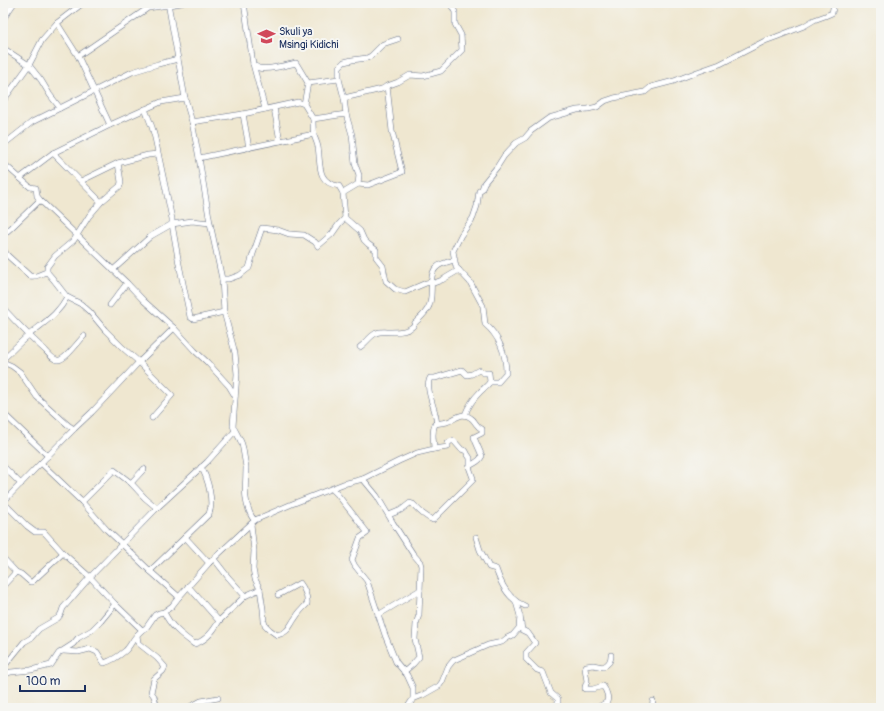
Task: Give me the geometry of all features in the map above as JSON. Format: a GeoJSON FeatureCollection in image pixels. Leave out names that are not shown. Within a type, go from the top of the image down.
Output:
{"type":"FeatureCollection","features":[{"type":"Feature","properties":{"kind":"street"},"geometry":{"type":"LineString","coordinates":[[3,19],[12,5],[6,3]]}},
{"type":"Feature","properties":{"kind":"street"},"geometry":{"type":"LineString","coordinates":[[3,101],[29,65],[42,40],[57,22],[83,3]]}},
{"type":"Feature","properties":{"kind":"street"},"geometry":{"type":"LineString","coordinates":[[78,56],[148,8],[182,3]]}},
{"type":"Feature","properties":{"kind":"street"},"geometry":{"type":"LineString","coordinates":[[244,3],[253,64],[265,109]]}},
{"type":"Feature","properties":{"kind":"street"},"geometry":{"type":"LineString","coordinates":[[344,98],[382,90],[410,75],[423,76],[441,70],[462,50],[461,35],[455,24],[455,12],[450,3]]}},
{"type":"Feature","properties":{"kind":"street"},"geometry":{"type":"LineString","coordinates":[[490,382],[498,382],[506,373],[506,363],[497,338],[492,330],[485,324],[483,306],[470,282],[456,267],[453,251],[473,218],[477,206],[479,191],[498,167],[504,156],[516,143],[525,138],[530,131],[549,118],[577,110],[597,107],[605,101],[614,98],[645,92],[651,87],[674,81],[720,64],[765,41],[832,13],[834,3]]}},
{"type":"Feature","properties":{"kind":"street"},"geometry":{"type":"LineString","coordinates":[[168,4],[185,98],[192,122],[210,223],[222,279],[224,312],[235,353],[237,374],[233,426],[242,442],[246,467],[245,497],[247,507],[252,518],[255,520]]}},
{"type":"Feature","properties":{"kind":"street"},"geometry":{"type":"LineString","coordinates":[[57,22],[78,56],[110,125]]}},
{"type":"Feature","properties":{"kind":"street"},"geometry":{"type":"LineString","coordinates":[[358,184],[359,175],[355,164],[352,135],[339,79],[339,67],[344,62],[367,58],[383,44],[398,40]]}},
{"type":"Feature","properties":{"kind":"street"},"geometry":{"type":"LineString","coordinates":[[3,48],[29,65],[60,108]]}},
{"type":"Feature","properties":{"kind":"street"},"geometry":{"type":"LineString","coordinates":[[3,145],[32,122],[132,72],[178,59]]}},
{"type":"Feature","properties":{"kind":"street"},"geometry":{"type":"LineString","coordinates":[[253,64],[258,68],[263,68],[281,67],[296,63],[308,83],[304,104]]}},
{"type":"Feature","properties":{"kind":"street"},"geometry":{"type":"LineString","coordinates":[[308,83],[339,79]]}},
{"type":"Feature","properties":{"kind":"street"},"geometry":{"type":"LineString","coordinates":[[343,193],[358,184],[368,185],[402,172],[392,131],[387,86]]}},
{"type":"Feature","properties":{"kind":"street"},"geometry":{"type":"LineString","coordinates":[[20,178],[53,153],[110,125],[161,102],[185,98]]}},
{"type":"Feature","properties":{"kind":"street"},"geometry":{"type":"LineString","coordinates":[[192,122],[274,108],[298,102],[304,104],[313,119],[314,134],[318,146],[320,170],[331,185],[339,186],[343,193],[345,218],[360,231],[364,240],[376,250],[376,257],[383,266],[386,281],[390,286],[405,292],[431,282],[434,283],[442,280],[459,270]]}},
{"type":"Feature","properties":{"kind":"street"},"geometry":{"type":"LineString","coordinates":[[274,108],[280,141]]}},
{"type":"Feature","properties":{"kind":"street"},"geometry":{"type":"LineString","coordinates":[[145,109],[152,127],[158,154],[172,219],[179,264],[190,317],[193,319],[224,312]]}},
{"type":"Feature","properties":{"kind":"street"},"geometry":{"type":"LineString","coordinates":[[242,114],[249,148]]}},
{"type":"Feature","properties":{"kind":"street"},"geometry":{"type":"LineString","coordinates":[[313,119],[346,114]]}},
{"type":"Feature","properties":{"kind":"street"},"geometry":{"type":"LineString","coordinates":[[199,158],[314,134]]}},
{"type":"Feature","properties":{"kind":"street"},"geometry":{"type":"LineString","coordinates":[[53,153],[101,202]]}},
{"type":"Feature","properties":{"kind":"street"},"geometry":{"type":"LineString","coordinates":[[81,181],[118,162],[158,154]]}},
{"type":"Feature","properties":{"kind":"street"},"geometry":{"type":"LineString","coordinates":[[118,162],[121,182],[120,186],[101,202],[89,216],[74,240],[55,256],[47,266],[47,272],[67,297],[81,304],[90,312],[105,330],[172,395],[152,418]]}},
{"type":"Feature","properties":{"kind":"street"},"geometry":{"type":"LineString","coordinates":[[4,165],[30,187],[36,188],[36,196],[144,301],[174,328],[229,386],[235,396]]}},
{"type":"Feature","properties":{"kind":"street"},"geometry":{"type":"LineString","coordinates":[[3,235],[40,200]]}},
{"type":"Feature","properties":{"kind":"street"},"geometry":{"type":"LineString","coordinates":[[222,279],[228,279],[240,275],[249,268],[262,228],[278,230],[290,234],[304,235],[315,242],[318,246],[332,234],[345,218]]}},
{"type":"Feature","properties":{"kind":"street"},"geometry":{"type":"LineString","coordinates":[[113,270],[151,236],[172,224],[192,221],[210,223]]}},
{"type":"Feature","properties":{"kind":"street"},"geometry":{"type":"LineString","coordinates":[[3,249],[7,255],[30,276],[34,277],[47,272]]}},
{"type":"Feature","properties":{"kind":"street"},"geometry":{"type":"LineString","coordinates":[[360,347],[364,345],[369,337],[378,332],[400,332],[412,327],[430,306],[431,282],[437,266],[454,260]]}},
{"type":"Feature","properties":{"kind":"street"},"geometry":{"type":"LineString","coordinates":[[110,305],[127,283]]}},
{"type":"Feature","properties":{"kind":"street"},"geometry":{"type":"LineString","coordinates":[[3,359],[28,335],[62,307],[67,297]]}},
{"type":"Feature","properties":{"kind":"street"},"geometry":{"type":"LineString","coordinates":[[3,308],[28,335],[56,360],[66,356],[84,336]]}},
{"type":"Feature","properties":{"kind":"street"},"geometry":{"type":"LineString","coordinates":[[142,630],[115,604],[90,576],[63,553],[44,532],[35,532],[3,502],[174,328]]}},
{"type":"Feature","properties":{"kind":"street"},"geometry":{"type":"LineString","coordinates":[[3,362],[20,372],[37,397],[74,429]]}},
{"type":"Feature","properties":{"kind":"street"},"geometry":{"type":"LineString","coordinates":[[437,423],[430,399],[428,381],[430,378],[435,378],[462,370],[467,375],[479,370],[484,373],[489,373],[490,382],[468,407],[465,415]]}},
{"type":"Feature","properties":{"kind":"street"},"geometry":{"type":"LineString","coordinates":[[3,413],[48,456]]}},
{"type":"Feature","properties":{"kind":"street"},"geometry":{"type":"LineString","coordinates":[[434,448],[432,430],[435,424],[447,422],[461,415],[470,417],[482,430],[482,432],[474,437],[482,456],[477,462],[470,465]]}},
{"type":"Feature","properties":{"kind":"street"},"geometry":{"type":"LineString","coordinates":[[115,604],[92,630],[78,638],[73,644],[59,653],[51,665],[31,670],[4,673],[6,664],[24,642],[39,629],[58,618],[63,608],[90,576],[157,508],[207,462],[235,431]]}},
{"type":"Feature","properties":{"kind":"street"},"geometry":{"type":"LineString","coordinates":[[63,651],[78,652],[90,650],[98,652],[104,663],[106,663],[126,651],[133,639],[146,628],[155,616],[172,606],[178,597],[209,563],[255,520],[343,484],[363,480],[417,453],[434,448],[448,447],[448,443],[451,441],[454,441],[468,455],[469,467],[473,480],[433,520],[426,517],[418,511],[413,504],[410,503],[402,510],[389,515]]}},
{"type":"Feature","properties":{"kind":"street"},"geometry":{"type":"LineString","coordinates":[[41,463],[82,502],[122,544],[178,597]]}},
{"type":"Feature","properties":{"kind":"street"},"geometry":{"type":"LineString","coordinates":[[3,466],[21,484]]}},
{"type":"Feature","properties":{"kind":"street"},"geometry":{"type":"LineString","coordinates":[[150,571],[209,514],[211,510],[207,482],[201,467]]}},
{"type":"Feature","properties":{"kind":"street"},"geometry":{"type":"LineString","coordinates":[[131,483],[144,469]]}},
{"type":"Feature","properties":{"kind":"street"},"geometry":{"type":"LineString","coordinates":[[82,502],[114,470],[131,483],[157,508]]}},
{"type":"Feature","properties":{"kind":"street"},"geometry":{"type":"LineString","coordinates":[[363,480],[377,496],[413,554],[420,562],[421,566],[415,639],[419,657],[404,672]]}},
{"type":"Feature","properties":{"kind":"street"},"geometry":{"type":"LineString","coordinates":[[332,489],[367,532],[360,538],[352,560],[367,581],[396,662],[407,674],[413,688],[413,699],[407,708]]}},
{"type":"Feature","properties":{"kind":"street"},"geometry":{"type":"LineString","coordinates":[[251,524],[254,551],[253,570],[255,579],[260,589],[265,625],[277,635],[283,634],[288,630],[308,601],[300,583],[278,595]]}},
{"type":"Feature","properties":{"kind":"street"},"geometry":{"type":"LineString","coordinates":[[185,537],[209,563]]}},
{"type":"Feature","properties":{"kind":"street"},"geometry":{"type":"LineString","coordinates":[[476,537],[480,550],[489,567],[496,569],[500,580],[510,597],[516,602],[525,606]]}},
{"type":"Feature","properties":{"kind":"street"},"geometry":{"type":"LineString","coordinates":[[3,558],[16,572],[32,582],[63,553]]}},
{"type":"Feature","properties":{"kind":"street"},"geometry":{"type":"LineString","coordinates":[[214,559],[245,596]]}},
{"type":"Feature","properties":{"kind":"street"},"geometry":{"type":"LineString","coordinates":[[3,586],[16,572]]}},
{"type":"Feature","properties":{"kind":"street"},"geometry":{"type":"LineString","coordinates":[[188,586],[219,621]]}},
{"type":"Feature","properties":{"kind":"street"},"geometry":{"type":"LineString","coordinates":[[164,612],[166,618],[179,633],[194,644],[204,640],[212,632],[219,621],[245,596],[260,589]]}},
{"type":"Feature","properties":{"kind":"street"},"geometry":{"type":"LineString","coordinates":[[378,615],[420,590]]}},
{"type":"Feature","properties":{"kind":"street"},"geometry":{"type":"LineString","coordinates":[[516,602],[522,630],[528,633],[535,643],[526,653],[526,659],[537,670],[543,672],[551,694],[558,699],[558,703],[552,708]]}},
{"type":"Feature","properties":{"kind":"street"},"geometry":{"type":"LineString","coordinates":[[413,699],[439,686],[448,667],[457,658],[488,645],[502,642],[513,635],[518,628],[520,616]]}},
{"type":"Feature","properties":{"kind":"street"},"geometry":{"type":"LineString","coordinates":[[137,635],[138,643],[157,658],[165,667],[163,671],[154,679],[151,692],[154,696],[157,708]]}},
{"type":"Feature","properties":{"kind":"street"},"geometry":{"type":"LineString","coordinates":[[597,708],[608,702],[607,692],[603,686],[593,689],[585,689],[587,681],[585,668],[586,666],[590,665],[603,667],[611,660],[611,655]]}},
{"type":"Feature","properties":{"kind":"street"},"geometry":{"type":"LineString","coordinates":[[3,657],[6,664]]}},
{"type":"Feature","properties":{"kind":"street"},"geometry":{"type":"LineString","coordinates":[[188,708],[201,702],[218,698]]}},
{"type":"Feature","properties":{"kind":"street"},"geometry":{"type":"LineString","coordinates":[[652,708],[653,701]]}},
{"type":"Feature","properties":{"kind":"place","name":"Skuli ya Msingi Kidichi"},"geometry":{"type":"Point","coordinates":[266,37]}}]}
